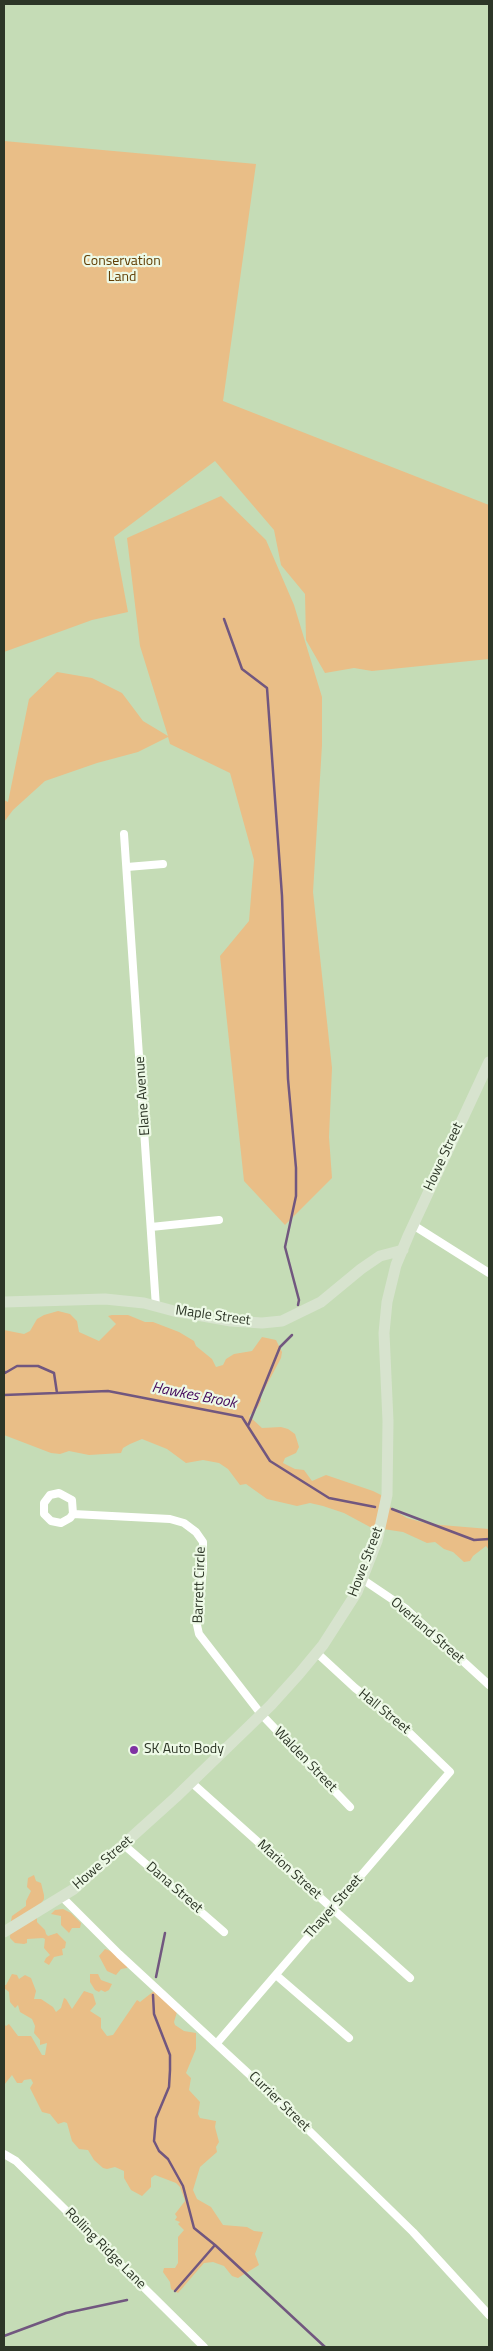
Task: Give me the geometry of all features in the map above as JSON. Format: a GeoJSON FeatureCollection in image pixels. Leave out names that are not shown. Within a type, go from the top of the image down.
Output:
{"type":"FeatureCollection","features":[{"type":"Feature","properties":{"kind":"street","name":"Elane Avenue"},"geometry":{"type":"LineString","coordinates":[[124,834],[156,1307]]}},
{"type":"Feature","properties":{"kind":"street"},"geometry":{"type":"LineString","coordinates":[[127,867],[163,864]]}},
{"type":"Feature","properties":{"kind":"street","name":"Howe Street"},"geometry":{"type":"LineString","coordinates":[[4,1932],[62,1897],[124,1845],[261,1714],[316,1653],[341,1618],[362,1580],[377,1541],[387,1495],[389,1450],[384,1320],[389,1292],[402,1250],[489,1062]]}},
{"type":"Feature","properties":{"kind":"street"},"geometry":{"type":"LineString","coordinates":[[151,1227],[219,1220]]}},
{"type":"Feature","properties":{"kind":"street"},"geometry":{"type":"LineString","coordinates":[[413,1226],[489,1273]]}},
{"type":"Feature","properties":{"kind":"street","name":"Maple Street"},"geometry":{"type":"LineString","coordinates":[[4,1302],[105,1299],[231,1321],[262,1323],[282,1320],[321,1302],[380,1256],[402,1250]]}},
{"type":"Feature","properties":{"kind":"street","name":"Barrett Circle"},"geometry":{"type":"LineString","coordinates":[[54,1493],[64,1494],[74,1504],[73,1514],[61,1523],[51,1521],[44,1514],[44,1504],[54,1493]]}},
{"type":"Feature","properties":{"kind":"street","name":"Barrett Circle"},"geometry":{"type":"LineString","coordinates":[[73,1514],[170,1519],[184,1523],[196,1532],[203,1542],[203,1568],[197,1625],[199,1634],[261,1714]]}},
{"type":"Feature","properties":{"kind":"street","name":"Overland Street"},"geometry":{"type":"LineString","coordinates":[[362,1580],[405,1608],[489,1685]]}},
{"type":"Feature","properties":{"kind":"street","name":"Hall Street"},"geometry":{"type":"LineString","coordinates":[[316,1653],[355,1688],[398,1721],[450,1772]]}},
{"type":"Feature","properties":{"kind":"street","name":"Walden Street"},"geometry":{"type":"LineString","coordinates":[[261,1714],[350,1807]]}},
{"type":"Feature","properties":{"kind":"street","name":"Thayer Street"},"geometry":{"type":"LineString","coordinates":[[217,2043],[450,1772]]}},
{"type":"Feature","properties":{"kind":"street","name":"Marion Street"},"geometry":{"type":"LineString","coordinates":[[191,1782],[410,1978]]}},
{"type":"Feature","properties":{"kind":"street","name":"Dana Street"},"geometry":{"type":"LineString","coordinates":[[124,1845],[224,1932]]}},
{"type":"Feature","properties":{"kind":"street","name":"Currier Street"},"geometry":{"type":"LineString","coordinates":[[62,1897],[119,1954],[217,2043],[413,2232],[489,2315]]}},
{"type":"Feature","properties":{"kind":"street"},"geometry":{"type":"LineString","coordinates":[[276,1975],[349,2038]]}},
{"type":"Feature","properties":{"kind":"street","name":"Rolling Ridge Lane"},"geometry":{"type":"LineString","coordinates":[[4,2154],[16,2161],[204,2347]]}},
{"type":"Feature","properties":{"kind":"green space","name":"Conservation Land"},"geometry":{"type":"Polygon","coordinates":[[[4,141],[256,164],[223,401],[489,505],[489,659],[372,671],[354,668],[325,673],[306,640],[305,594],[281,565],[274,530],[215,461],[114,537],[128,612],[92,620],[4,652],[4,141]]]}},
{"type":"Feature","properties":{"kind":"green space"},"geometry":{"type":"Polygon","coordinates":[[[221,496],[266,540],[294,605],[322,697],[322,745],[313,892],[332,1068],[329,1137],[332,1178],[285,1225],[244,1181],[220,956],[249,921],[254,860],[230,773],[170,744],[168,737],[138,752],[97,763],[45,781],[13,810],[4,822],[4,800],[8,802],[29,699],[57,672],[92,678],[122,693],[143,721],[168,736],[140,646],[127,538],[221,496]]]}},
{"type":"Feature","properties":{"kind":"green space"},"geometry":{"type":"Polygon","coordinates":[[[58,1311],[70,1314],[77,1321],[79,1332],[99,1341],[116,1324],[108,1316],[128,1315],[145,1322],[153,1322],[179,1332],[194,1341],[196,1346],[212,1359],[216,1367],[223,1365],[226,1359],[234,1354],[252,1351],[262,1337],[276,1340],[282,1352],[281,1358],[260,1394],[261,1401],[258,1407],[249,1416],[262,1428],[281,1427],[295,1434],[299,1447],[296,1453],[285,1458],[283,1463],[295,1469],[304,1470],[312,1481],[326,1475],[373,1491],[381,1495],[392,1509],[407,1518],[429,1524],[489,1529],[489,1550],[486,1546],[473,1556],[470,1561],[464,1562],[453,1552],[444,1549],[435,1542],[427,1543],[403,1532],[370,1527],[344,1513],[323,1506],[310,1503],[297,1506],[267,1499],[246,1484],[240,1485],[228,1469],[219,1463],[203,1460],[186,1463],[167,1449],[142,1439],[123,1448],[121,1453],[89,1455],[69,1451],[60,1454],[51,1453],[4,1435],[4,1330],[24,1334],[30,1331],[37,1319],[58,1311]]]}},
{"type":"Feature","properties":{"kind":"green space"},"geometry":{"type":"Polygon","coordinates":[[[34,1875],[36,1881],[41,1883],[44,1895],[44,1899],[37,1910],[37,1922],[48,1936],[57,1933],[66,1942],[65,1948],[62,1949],[63,1955],[54,1957],[49,1965],[44,1962],[50,1955],[44,1948],[45,1939],[27,1939],[27,1943],[24,1944],[15,1943],[10,1938],[12,1916],[26,1906],[26,1901],[31,1891],[27,1887],[28,1878],[34,1875]]]}},
{"type":"Feature","properties":{"kind":"green space"},"geometry":{"type":"Polygon","coordinates":[[[63,1909],[71,1913],[81,1923],[80,1928],[72,1928],[69,1933],[61,1925],[61,1916],[51,1914],[55,1910],[63,1909]]]}},
{"type":"Feature","properties":{"kind":"green space"},"geometry":{"type":"Polygon","coordinates":[[[105,1949],[113,1952],[128,1966],[127,1968],[121,1969],[116,1975],[107,1971],[99,1956],[105,1949]]]}},
{"type":"Feature","properties":{"kind":"green space"},"geometry":{"type":"Polygon","coordinates":[[[12,1974],[17,1975],[19,1979],[25,1975],[31,1978],[36,1991],[34,1999],[41,1999],[53,2007],[56,2012],[61,2008],[64,1998],[72,2009],[84,1991],[93,1994],[96,2004],[90,2011],[101,2018],[101,2028],[107,2036],[113,2035],[137,2000],[140,2002],[154,1991],[177,2012],[175,2025],[184,2031],[196,2033],[196,2049],[186,2073],[191,2078],[189,2090],[200,2102],[198,2114],[200,2118],[216,2121],[215,2127],[219,2142],[216,2147],[217,2152],[200,2167],[193,2190],[197,2199],[211,2207],[223,2225],[247,2227],[254,2231],[263,2232],[255,2254],[259,2265],[238,2278],[232,2276],[224,2266],[213,2262],[204,2263],[178,2293],[171,2289],[170,2282],[163,2272],[164,2268],[175,2268],[178,2263],[178,2237],[184,2230],[178,2224],[180,2222],[175,2220],[177,2217],[175,2214],[185,2201],[180,2187],[176,2183],[155,2175],[151,2178],[151,2187],[142,2196],[131,2190],[124,2178],[124,2171],[115,2167],[103,2168],[94,2160],[88,2150],[79,2149],[72,2141],[67,2123],[58,2124],[50,2114],[42,2112],[30,2088],[33,2083],[31,2079],[17,2083],[12,2075],[4,2085],[4,2024],[6,2026],[9,2024],[18,2036],[31,2036],[42,2055],[45,2055],[47,2043],[40,2045],[40,2040],[34,2033],[35,2026],[32,2019],[20,2012],[18,2005],[15,2008],[10,2002],[9,1992],[4,1988],[4,1985],[6,1985],[12,1974]]]}},
{"type":"Feature","properties":{"kind":"green space"},"geometry":{"type":"Polygon","coordinates":[[[90,1974],[98,1974],[101,1980],[112,1984],[109,1990],[105,1992],[101,1990],[99,1992],[95,1990],[90,1982],[90,1974]]]}},
{"type":"Feature","properties":{"kind":"waterway"},"geometry":{"type":"LineString","coordinates":[[224,619],[242,669],[267,688],[282,896],[288,1079],[296,1168],[296,1196],[285,1247],[299,1300],[298,1305]]}},
{"type":"Feature","properties":{"kind":"waterway"},"geometry":{"type":"LineString","coordinates":[[248,1426],[280,1347],[292,1335]]}},
{"type":"Feature","properties":{"kind":"waterway"},"geometry":{"type":"LineString","coordinates":[[4,1371],[5,1373],[17,1366],[38,1366],[54,1373],[57,1393]]}},
{"type":"Feature","properties":{"kind":"waterway","name":"Hawkes Brook"},"geometry":{"type":"LineString","coordinates":[[4,1395],[108,1391],[242,1417],[270,1461],[329,1498],[375,1507]]}},
{"type":"Feature","properties":{"kind":"waterway","name":"Hawkes Brook"},"geometry":{"type":"LineString","coordinates":[[392,1509],[474,1540],[489,1539]]}},
{"type":"Feature","properties":{"kind":"waterway"},"geometry":{"type":"LineString","coordinates":[[156,1977],[165,1933]]}},
{"type":"Feature","properties":{"kind":"waterway"},"geometry":{"type":"LineString","coordinates":[[153,1995],[154,2014],[170,2055],[169,2087],[156,2118],[154,2141],[159,2151],[168,2159],[183,2186],[194,2228],[215,2245]]}},
{"type":"Feature","properties":{"kind":"waterway"},"geometry":{"type":"LineString","coordinates":[[175,2291],[215,2245],[325,2347]]}},
{"type":"Feature","properties":{"kind":"waterway"},"geometry":{"type":"LineString","coordinates":[[4,2336],[66,2313],[127,2300]]}},
{"type":"Feature","properties":{"kind":"place","name":"SK Auto Body"},"geometry":{"type":"Point","coordinates":[134,1750]}}]}
